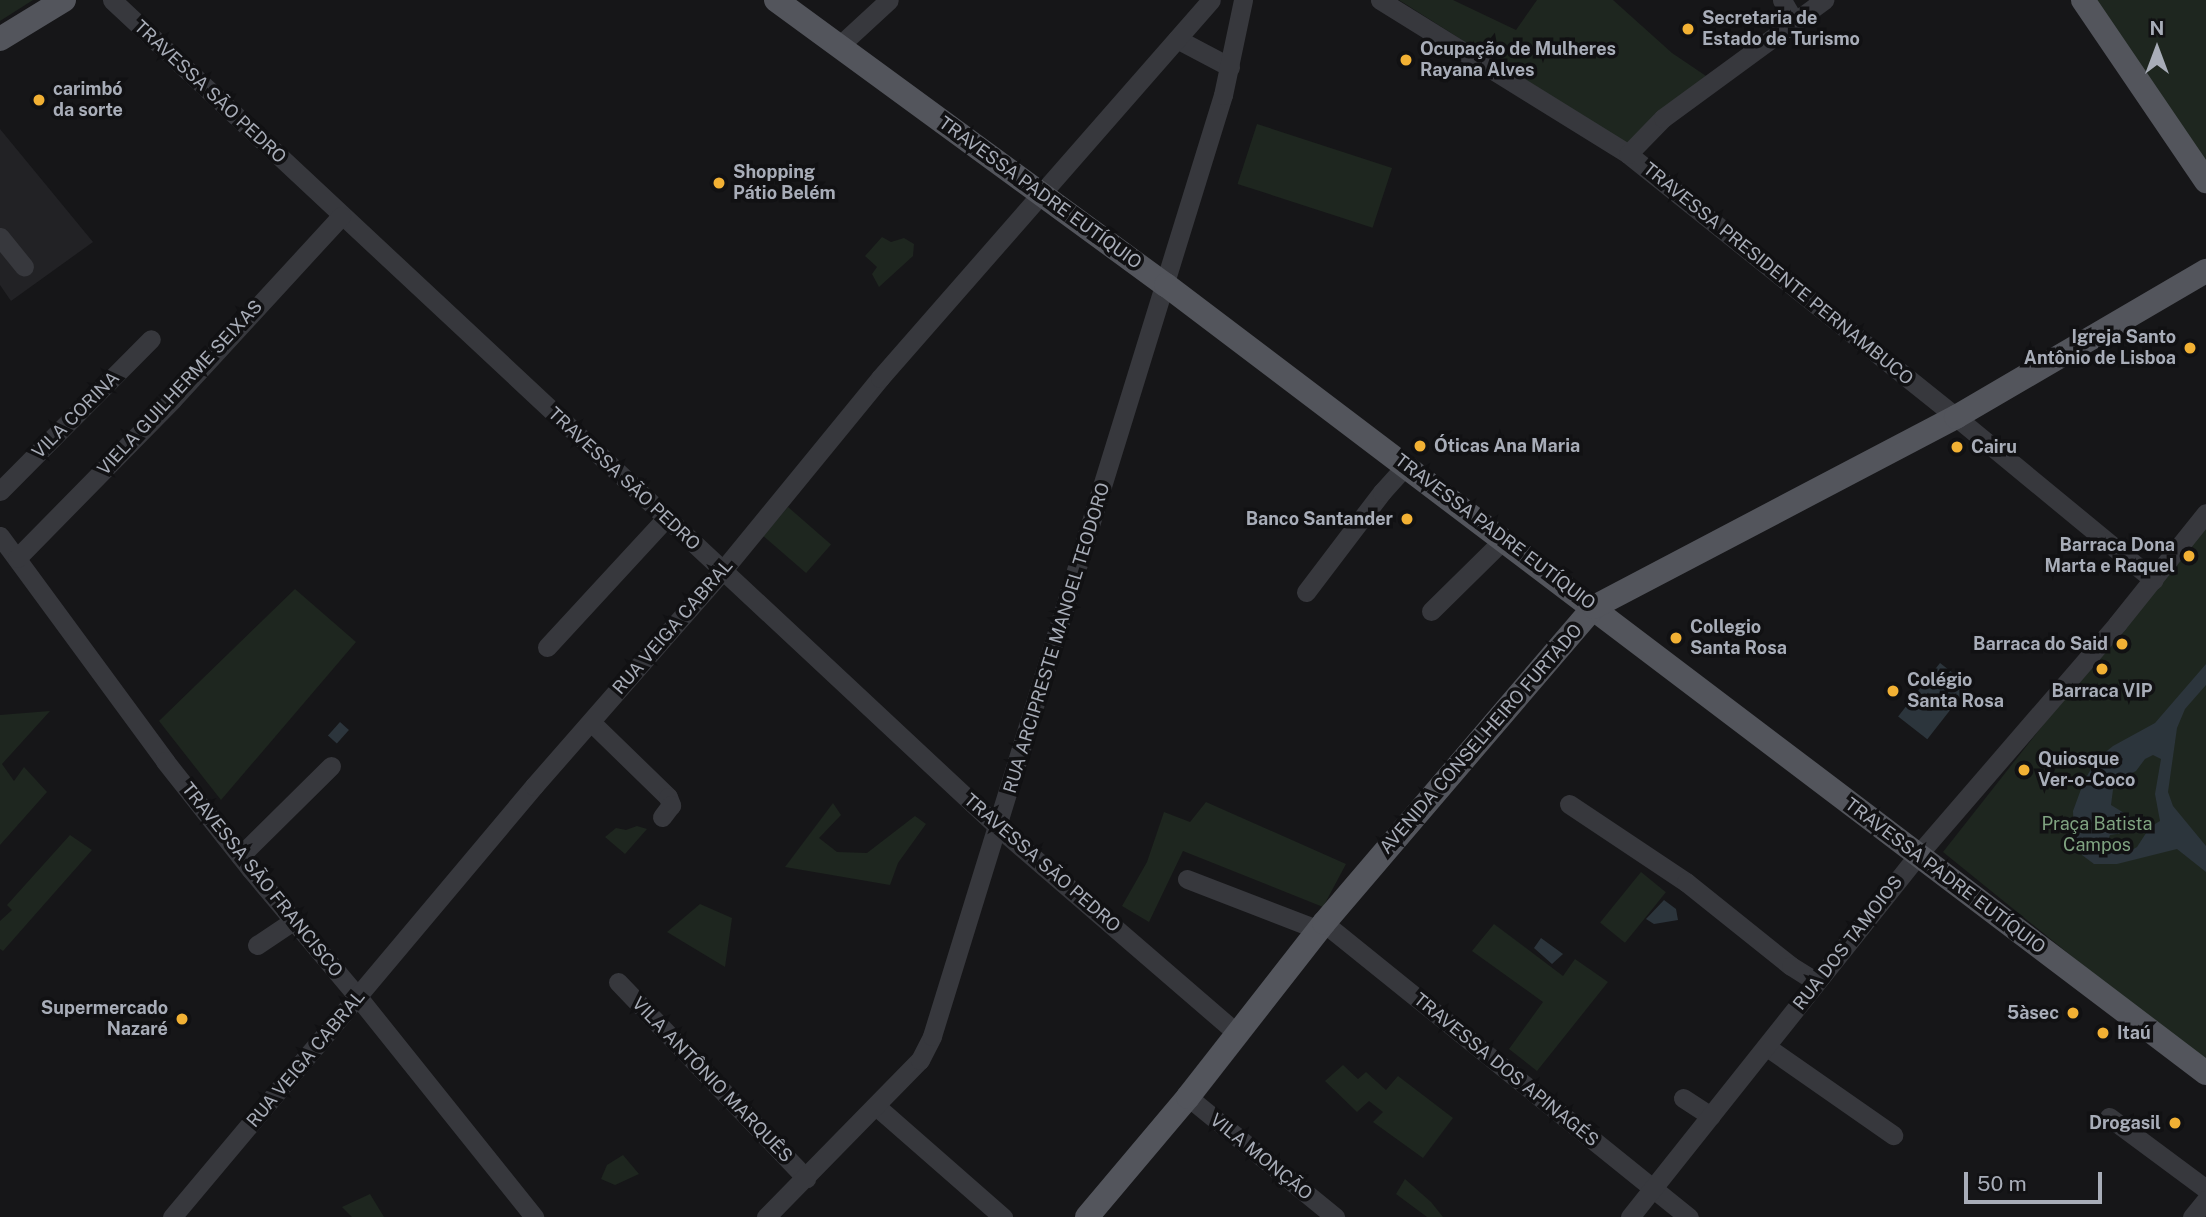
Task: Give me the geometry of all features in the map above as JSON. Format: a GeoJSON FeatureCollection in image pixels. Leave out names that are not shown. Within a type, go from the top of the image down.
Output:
{"type":"FeatureCollection","features":[{"type":"Feature","properties":{"kind":"main road"},"geometry":{"type":"LineString","coordinates":[[0,39],[64,0]]}},
{"type":"Feature","properties":{"kind":"main road","name":"TRAVESSA PADRE EUTÍQUIO"},"geometry":{"type":"LineString","coordinates":[[776,0],[1166,285],[1406,465],[1916,857],[2206,1073]]}},
{"type":"Feature","properties":{"kind":"main road"},"geometry":{"type":"LineString","coordinates":[[2083,0],[2206,181]]}},
{"type":"Feature","properties":{"kind":"main road","name":"AVENIDA CONSELHEIRO FURTADO"},"geometry":{"type":"LineString","coordinates":[[1087,1217],[1188,1097],[1321,926],[1594,607],[1956,416],[2206,271]]}},
{"type":"Feature","properties":{"kind":"street","name":"TRAVESSA SÃO PEDRO"},"geometry":{"type":"LineString","coordinates":[[112,0],[998,827],[1238,1034]]}},
{"type":"Feature","properties":{"kind":"street"},"geometry":{"type":"LineString","coordinates":[[838,47],[888,0]]}},
{"type":"Feature","properties":{"kind":"street","name":"RUA VEIGA CABRAL"},"geometry":{"type":"LineString","coordinates":[[172,1217],[723,570],[880,378],[1211,0]]}},
{"type":"Feature","properties":{"kind":"street","name":"RUA ARCIPRESTE MANOEL TEODORO"},"geometry":{"type":"LineString","coordinates":[[766,1217],[920,1060],[932,1037],[1166,285],[1230,66],[1242,0]]}},
{"type":"Feature","properties":{"kind":"street","name":"TRAVESSA PRESIDENTE PERNAMBUCO"},"geometry":{"type":"LineString","coordinates":[[1380,0],[1628,154],[1956,416],[2154,580]]}},
{"type":"Feature","properties":{"kind":"street"},"geometry":{"type":"LineString","coordinates":[[1782,0],[1794,21]]}},
{"type":"Feature","properties":{"kind":"street"},"geometry":{"type":"LineString","coordinates":[[1628,154],[1663,118],[1824,0]]}},
{"type":"Feature","properties":{"kind":"street"},"geometry":{"type":"LineString","coordinates":[[1177,39],[1230,66]]}},
{"type":"Feature","properties":{"kind":"street","name":"VIELA GUILHERME SEIXAS"},"geometry":{"type":"LineString","coordinates":[[10,557],[172,400],[341,216]]}},
{"type":"Feature","properties":{"kind":"street"},"geometry":{"type":"LineString","coordinates":[[0,237],[24,267]]}},
{"type":"Feature","properties":{"kind":"street","name":"VILA CORINA"},"geometry":{"type":"LineString","coordinates":[[0,491],[151,339]]}},
{"type":"Feature","properties":{"kind":"street"},"geometry":{"type":"LineString","coordinates":[[1306,592],[1382,492],[1406,465]]}},
{"type":"Feature","properties":{"kind":"street","name":"RUA DOS TAMOIOS"},"geometry":{"type":"LineString","coordinates":[[1630,1217],[1916,857],[2154,580],[2206,513]]}},
{"type":"Feature","properties":{"kind":"street"},"geometry":{"type":"LineString","coordinates":[[547,647],[665,519]]}},
{"type":"Feature","properties":{"kind":"street","name":"TRAVESSA SÃO FRANCISCO"},"geometry":{"type":"LineString","coordinates":[[0,536],[10,557],[165,761],[534,1217]]}},
{"type":"Feature","properties":{"kind":"street"},"geometry":{"type":"LineString","coordinates":[[1431,611],[1504,539]]}},
{"type":"Feature","properties":{"kind":"street"},"geometry":{"type":"LineString","coordinates":[[591,722],[668,797],[671,805],[662,817]]}},
{"type":"Feature","properties":{"kind":"street"},"geometry":{"type":"LineString","coordinates":[[240,856],[331,766]]}},
{"type":"Feature","properties":{"kind":"street"},"geometry":{"type":"LineString","coordinates":[[1569,804],[1686,882],[1791,966],[1815,981]]}},
{"type":"Feature","properties":{"kind":"street","name":"TRAVESSA DOS APINAGÉS"},"geometry":{"type":"LineString","coordinates":[[1186,879],[1321,926],[1689,1217]]}},
{"type":"Feature","properties":{"kind":"street"},"geometry":{"type":"LineString","coordinates":[[257,944],[293,920]]}},
{"type":"Feature","properties":{"kind":"street","name":"VILA ANTÔNIO MARQUÊS"},"geometry":{"type":"LineString","coordinates":[[618,982],[806,1178]]}},
{"type":"Feature","properties":{"kind":"street"},"geometry":{"type":"LineString","coordinates":[[1767,1047],[1893,1135]]}},
{"type":"Feature","properties":{"kind":"street","name":"VILA MONÇÃO"},"geometry":{"type":"LineString","coordinates":[[1188,1097],[1335,1217]]}},
{"type":"Feature","properties":{"kind":"street"},"geometry":{"type":"LineString","coordinates":[[1683,1098],[1712,1116]]}},
{"type":"Feature","properties":{"kind":"street"},"geometry":{"type":"LineString","coordinates":[[876,1106],[1003,1217]]}},
{"type":"Feature","properties":{"kind":"street"},"geometry":{"type":"LineString","coordinates":[[2109,1117],[2206,1189]]}},
{"type":"Feature","properties":{"kind":"street"},"geometry":{"type":"LineString","coordinates":[[2193,1217],[2206,1200]]}},
{"type":"Feature","properties":{"kind":"shaded area"},"geometry":{"type":"Polygon","coordinates":[[[0,129],[93,242],[11,301],[0,285],[0,129]]]}},
{"type":"Feature","properties":{"kind":"shaded area"},"geometry":{"type":"Polygon","coordinates":[[[1940,663],[1969,686],[1927,739],[1898,717],[1940,663]]]}},
{"type":"Feature","properties":{"kind":"shaded area"},"geometry":{"type":"Polygon","coordinates":[[[2206,664],[2206,685],[2185,709],[2177,728],[2168,792],[2173,806],[2206,846],[2206,872],[2177,849],[2117,864],[2094,864],[2082,855],[2074,841],[2073,811],[2084,781],[2097,759],[2113,746],[2155,723],[2206,664]],[[2153,755],[2145,759],[2136,771],[2114,782],[2111,805],[2134,819],[2134,826],[2129,832],[2110,835],[2105,848],[2113,854],[2125,854],[2137,847],[2150,827],[2160,821],[2155,794],[2161,759],[2153,755]]]}},
{"type":"Feature","properties":{"kind":"shaded area"},"geometry":{"type":"Polygon","coordinates":[[[340,722],[349,730],[337,743],[328,735],[340,722]]]}},
{"type":"Feature","properties":{"kind":"shaded area"},"geometry":{"type":"Polygon","coordinates":[[[1664,900],[1676,909],[1678,920],[1654,924],[1646,919],[1664,900]]]}},
{"type":"Feature","properties":{"kind":"shaded area"},"geometry":{"type":"Polygon","coordinates":[[[1541,938],[1563,954],[1552,964],[1534,948],[1541,938]]]}},
{"type":"Feature","properties":{"kind":"green space"},"geometry":{"type":"Polygon","coordinates":[[[0,0],[33,0],[0,21],[0,0]]]}},
{"type":"Feature","properties":{"kind":"green space"},"geometry":{"type":"Polygon","coordinates":[[[1399,0],[1453,0],[1516,30],[1537,0],[1613,0],[1672,53],[1712,80],[1626,144],[1399,0]]]}},
{"type":"Feature","properties":{"kind":"green space"},"geometry":{"type":"Polygon","coordinates":[[[2094,0],[2206,0],[2206,161],[2094,0]]]}},
{"type":"Feature","properties":{"kind":"green space"},"geometry":{"type":"Polygon","coordinates":[[[1257,124],[1392,168],[1373,228],[1238,184],[1257,124]]]}},
{"type":"Feature","properties":{"kind":"green space"},"geometry":{"type":"Polygon","coordinates":[[[882,237],[891,242],[904,238],[914,244],[913,256],[879,287],[872,274],[877,267],[865,256],[882,237]]]}},
{"type":"Feature","properties":{"kind":"green space"},"geometry":{"type":"Polygon","coordinates":[[[788,507],[831,544],[806,573],[763,536],[788,507]]]}},
{"type":"Feature","properties":{"kind":"green space","name":"Praça Batista Campos"},"geometry":{"type":"Polygon","coordinates":[[[2206,518],[2206,1065],[1943,852],[2206,518]]]}},
{"type":"Feature","properties":{"kind":"green space"},"geometry":{"type":"Polygon","coordinates":[[[295,589],[356,642],[221,800],[159,721],[295,589]]]}},
{"type":"Feature","properties":{"kind":"green space"},"geometry":{"type":"Polygon","coordinates":[[[50,711],[2,764],[14,781],[24,767],[47,792],[0,845],[0,715],[50,711]]]}},
{"type":"Feature","properties":{"kind":"green space"},"geometry":{"type":"Polygon","coordinates":[[[1206,802],[1346,864],[1323,907],[1183,851],[1149,922],[1122,906],[1147,862],[1164,812],[1190,822],[1206,802]]]}},
{"type":"Feature","properties":{"kind":"green space"},"geometry":{"type":"Polygon","coordinates":[[[833,803],[841,815],[819,838],[837,852],[867,853],[915,816],[926,824],[898,863],[890,885],[785,867],[833,803]]]}},
{"type":"Feature","properties":{"kind":"green space"},"geometry":{"type":"Polygon","coordinates":[[[637,826],[647,829],[625,854],[605,837],[616,828],[626,830],[637,826]]]}},
{"type":"Feature","properties":{"kind":"green space"},"geometry":{"type":"Polygon","coordinates":[[[70,835],[92,850],[3,951],[0,949],[0,921],[12,910],[7,905],[70,835]]]}},
{"type":"Feature","properties":{"kind":"green space"},"geometry":{"type":"Polygon","coordinates":[[[1641,872],[1666,892],[1625,943],[1600,923],[1641,872]]]}},
{"type":"Feature","properties":{"kind":"green space"},"geometry":{"type":"Polygon","coordinates":[[[700,904],[732,918],[725,967],[667,932],[700,904]]]}},
{"type":"Feature","properties":{"kind":"green space"},"geometry":{"type":"Polygon","coordinates":[[[1494,924],[1563,976],[1575,959],[1608,982],[1537,1071],[1509,1049],[1543,1002],[1472,951],[1494,924]]]}},
{"type":"Feature","properties":{"kind":"green space"},"geometry":{"type":"Polygon","coordinates":[[[1343,1065],[1358,1079],[1366,1072],[1386,1090],[1398,1076],[1453,1118],[1423,1158],[1373,1122],[1383,1112],[1369,1101],[1357,1112],[1325,1081],[1343,1065]]]}},
{"type":"Feature","properties":{"kind":"green space"},"geometry":{"type":"Polygon","coordinates":[[[623,1155],[639,1174],[615,1185],[601,1179],[607,1165],[623,1155]]]}},
{"type":"Feature","properties":{"kind":"green space"},"geometry":{"type":"Polygon","coordinates":[[[1405,1179],[1431,1202],[1443,1217],[1427,1217],[1396,1194],[1405,1179]]]}},
{"type":"Feature","properties":{"kind":"green space"},"geometry":{"type":"Polygon","coordinates":[[[370,1194],[384,1217],[352,1217],[342,1207],[370,1194]]]}},
{"type":"Feature","properties":{"kind":"place","name":"Secretaria de Estado de Turismo"},"geometry":{"type":"Point","coordinates":[1688,29]}},
{"type":"Feature","properties":{"kind":"place","name":"Ocupação de Mulheres Rayana Alves"},"geometry":{"type":"Point","coordinates":[1406,60]}},
{"type":"Feature","properties":{"kind":"place","name":"carimbó da sorte"},"geometry":{"type":"Point","coordinates":[39,100]}},
{"type":"Feature","properties":{"kind":"place","name":"Shopping Pátio Belém"},"geometry":{"type":"Point","coordinates":[719,183]}},
{"type":"Feature","properties":{"kind":"place","name":"Igreja Santo Antônio de Lisboa"},"geometry":{"type":"Point","coordinates":[2190,348]}},
{"type":"Feature","properties":{"kind":"place","name":"Óticas Ana Maria"},"geometry":{"type":"Point","coordinates":[1420,446]}},
{"type":"Feature","properties":{"kind":"place","name":"Cairu"},"geometry":{"type":"Point","coordinates":[1957,447]}},
{"type":"Feature","properties":{"kind":"place","name":"Banco Santander"},"geometry":{"type":"Point","coordinates":[1407,519]}},
{"type":"Feature","properties":{"kind":"place","name":"Barraca Dona Marta e Raquel"},"geometry":{"type":"Point","coordinates":[2189,556]}},
{"type":"Feature","properties":{"kind":"place","name":"Collegio Santa Rosa"},"geometry":{"type":"Point","coordinates":[1676,638]}},
{"type":"Feature","properties":{"kind":"place","name":"Barraca do Said"},"geometry":{"type":"Point","coordinates":[2122,644]}},
{"type":"Feature","properties":{"kind":"place","name":"Barraca VIP"},"geometry":{"type":"Point","coordinates":[2102,669]}},
{"type":"Feature","properties":{"kind":"place","name":"Colégio Santa Rosa"},"geometry":{"type":"Point","coordinates":[1893,691]}},
{"type":"Feature","properties":{"kind":"place","name":"Quiosque Ver-o-Coco"},"geometry":{"type":"Point","coordinates":[2024,770]}},
{"type":"Feature","properties":{"kind":"place","name":"5àsec"},"geometry":{"type":"Point","coordinates":[2073,1013]}},
{"type":"Feature","properties":{"kind":"place","name":"Supermercado Nazaré"},"geometry":{"type":"Point","coordinates":[182,1019]}},
{"type":"Feature","properties":{"kind":"place","name":"Itaú"},"geometry":{"type":"Point","coordinates":[2103,1033]}},
{"type":"Feature","properties":{"kind":"place","name":"Drogasil"},"geometry":{"type":"Point","coordinates":[2175,1123]}}]}
